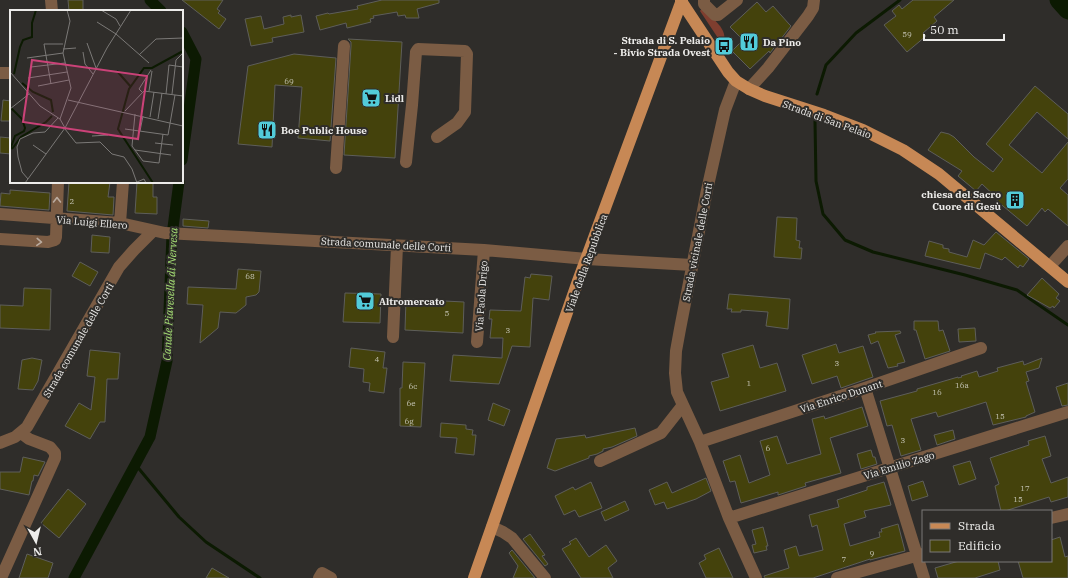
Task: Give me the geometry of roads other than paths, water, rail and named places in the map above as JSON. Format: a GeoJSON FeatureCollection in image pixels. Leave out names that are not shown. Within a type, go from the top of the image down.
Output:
{"type":"FeatureCollection","features":[{"type":"Feature","properties":{"kind":"main road","name":"Strada di San Pelaio"},"geometry":{"type":"LineString","coordinates":[[681,0],[728,72],[736,81],[765,96],[824,115],[863,130],[903,150],[939,174],[1068,282]]}},
{"type":"Feature","properties":{"kind":"main road","name":"Viale della Repubblica"},"geometry":{"type":"LineString","coordinates":[[474,578],[576,287],[588,259],[681,0]]}},
{"type":"Feature","properties":{"kind":"street"},"geometry":{"type":"LineString","coordinates":[[51,0],[52,10]]}},
{"type":"Feature","properties":{"kind":"street"},"geometry":{"type":"LineString","coordinates":[[704,0],[704,4],[716,15],[737,0]]}},
{"type":"Feature","properties":{"kind":"street"},"geometry":{"type":"LineString","coordinates":[[749,89],[768,68],[808,16],[813,8],[814,0]]}},
{"type":"Feature","properties":{"kind":"street"},"geometry":{"type":"LineString","coordinates":[[336,168],[344,46]]}},
{"type":"Feature","properties":{"kind":"street"},"geometry":{"type":"LineString","coordinates":[[406,162],[416,52],[418,49],[465,51],[467,54],[465,112],[457,123],[437,137]]}},
{"type":"Feature","properties":{"kind":"street","name":"Strada vicinale delle Corti"},"geometry":{"type":"LineString","coordinates":[[736,81],[724,110],[692,265],[676,351],[676,373],[677,392],[700,442],[729,518],[756,578]]}},
{"type":"Feature","properties":{"kind":"street"},"geometry":{"type":"LineString","coordinates":[[0,239],[52,242],[56,238],[58,183]]}},
{"type":"Feature","properties":{"kind":"street"},"geometry":{"type":"LineString","coordinates":[[120,223],[123,183]]}},
{"type":"Feature","properties":{"kind":"street","name":"Via Luigi Ellero"},"geometry":{"type":"LineString","coordinates":[[0,214],[120,223],[159,232],[184,234]]}},
{"type":"Feature","properties":{"kind":"street","name":"Strada comunale delle Corti"},"geometry":{"type":"LineString","coordinates":[[0,443],[21,433],[27,426],[119,267],[134,250],[159,232]]}},
{"type":"Feature","properties":{"kind":"street","name":"Strada comunale delle Corti"},"geometry":{"type":"LineString","coordinates":[[184,234],[484,250],[588,259],[692,265]]}},
{"type":"Feature","properties":{"kind":"street"},"geometry":{"type":"LineString","coordinates":[[392,337],[397,246]]}},
{"type":"Feature","properties":{"kind":"street"},"geometry":{"type":"LineString","coordinates":[[1050,266],[1068,246]]}},
{"type":"Feature","properties":{"kind":"street","name":"Via Paola Drigo"},"geometry":{"type":"LineString","coordinates":[[478,342],[484,250]]}},
{"type":"Feature","properties":{"kind":"street","name":"Via Enrico Dunant"},"geometry":{"type":"LineString","coordinates":[[700,442],[981,348]]}},
{"type":"Feature","properties":{"kind":"street"},"geometry":{"type":"LineString","coordinates":[[865,388],[890,468],[920,554],[924,578]]}},
{"type":"Feature","properties":{"kind":"street"},"geometry":{"type":"LineString","coordinates":[[600,461],[661,432],[683,405]]}},
{"type":"Feature","properties":{"kind":"street","name":"Via Emilio Zago"},"geometry":{"type":"LineString","coordinates":[[729,518],[1068,412]]}},
{"type":"Feature","properties":{"kind":"street"},"geometry":{"type":"LineString","coordinates":[[1,578],[55,458],[55,453],[50,447],[29,439],[21,433]]}},
{"type":"Feature","properties":{"kind":"street"},"geometry":{"type":"LineString","coordinates":[[1052,518],[1068,514]]}},
{"type":"Feature","properties":{"kind":"street"},"geometry":{"type":"LineString","coordinates":[[492,527],[512,538],[546,578]]}},
{"type":"Feature","properties":{"kind":"street"},"geometry":{"type":"LineString","coordinates":[[837,578],[920,554]]}},
{"type":"Feature","properties":{"kind":"street"},"geometry":{"type":"LineString","coordinates":[[319,578],[322,573],[331,578]]}},
{"type":"Feature","properties":{"kind":"waterway","name":"Canale Piavesella di Nervesa"},"geometry":{"type":"LineString","coordinates":[[150,0],[160,10]]}},
{"type":"Feature","properties":{"kind":"waterway"},"geometry":{"type":"LineString","coordinates":[[817,94],[826,65],[856,33],[900,0]]}},
{"type":"Feature","properties":{"kind":"waterway"},"geometry":{"type":"LineString","coordinates":[[1059,0],[1068,10]]}},
{"type":"Feature","properties":{"kind":"waterway","name":"Canale Piavesella di Nervesa"},"geometry":{"type":"LineString","coordinates":[[183,34],[196,59],[183,153]]}},
{"type":"Feature","properties":{"kind":"waterway"},"geometry":{"type":"LineString","coordinates":[[815,121],[816,181],[823,214],[845,240],[873,252],[965,275],[1017,290],[1068,325]]}},
{"type":"Feature","properties":{"kind":"waterway","name":"Canale Piavesella di Nervesa"},"geometry":{"type":"LineString","coordinates":[[74,578],[150,437],[167,361],[172,235],[179,183]]}},
{"type":"Feature","properties":{"kind":"waterway"},"geometry":{"type":"LineString","coordinates":[[135,464],[179,517],[206,542],[260,578]]}},
{"type":"Feature","properties":{"kind":"place","name":"Da Pino"},"geometry":{"type":"Point","coordinates":[749,42]}},
{"type":"Feature","properties":{"kind":"place","name":"Strada di S. Pelaio - Bivio Strada Ovest"},"geometry":{"type":"Point","coordinates":[724,46]}},
{"type":"Feature","properties":{"kind":"place","name":"Lidl"},"geometry":{"type":"Point","coordinates":[371,98]}},
{"type":"Feature","properties":{"kind":"place","name":"Boe Public House"},"geometry":{"type":"Point","coordinates":[267,130]}},
{"type":"Feature","properties":{"kind":"place","name":"chiesa del Sacro Cuore di Gesù"},"geometry":{"type":"Point","coordinates":[1015,200]}},
{"type":"Feature","properties":{"kind":"place","name":"Altromercato"},"geometry":{"type":"Point","coordinates":[365,301]}}]}
